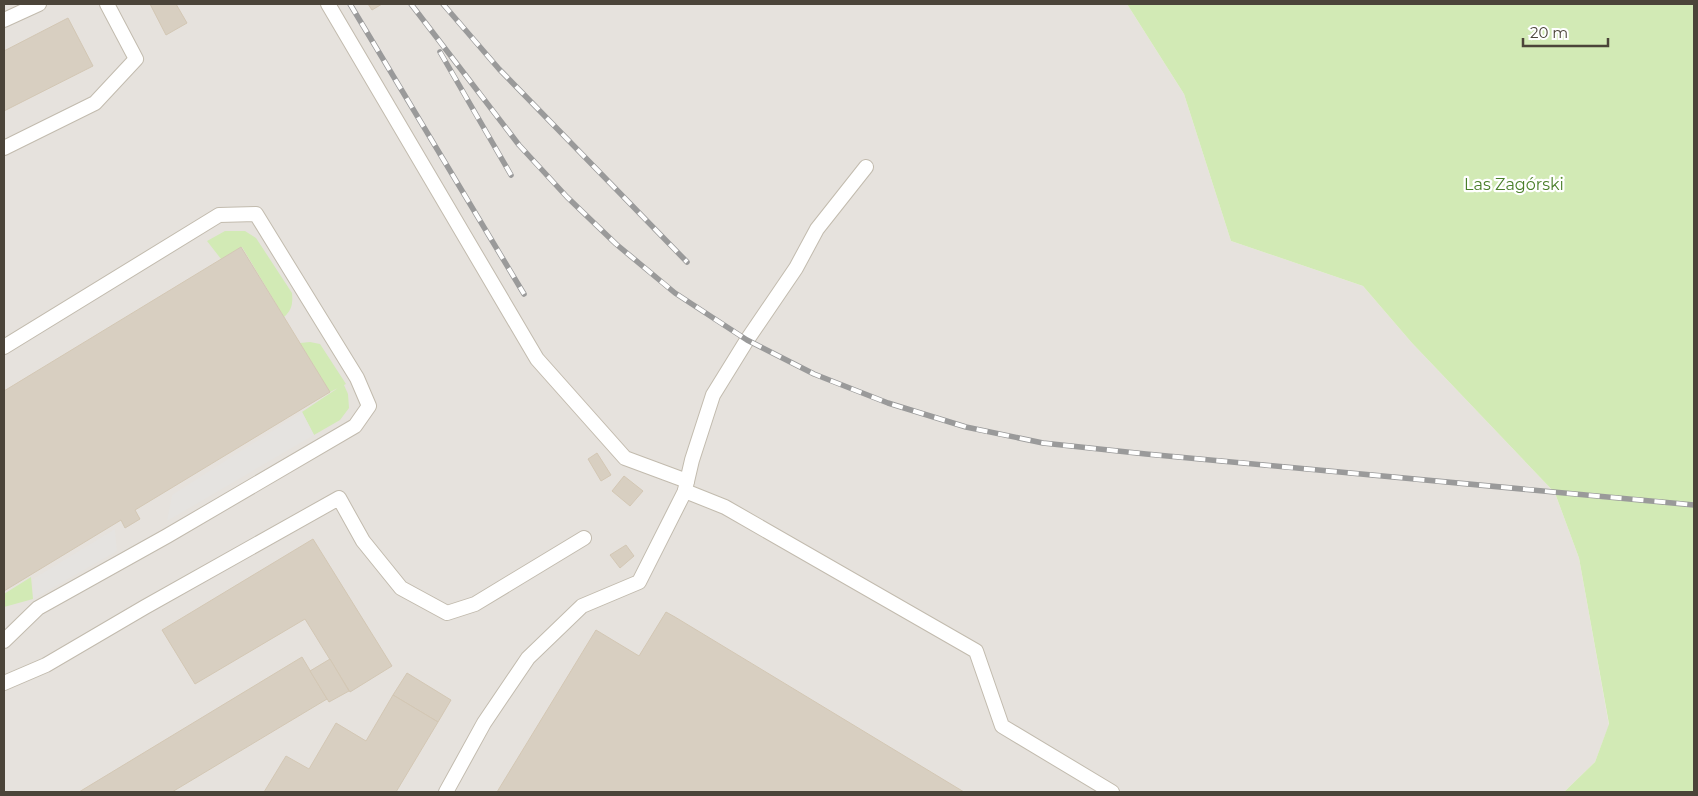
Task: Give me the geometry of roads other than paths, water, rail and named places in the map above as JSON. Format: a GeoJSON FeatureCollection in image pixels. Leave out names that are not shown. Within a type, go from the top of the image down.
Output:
{"type":"FeatureCollection","features":[{"type":"Feature","properties":{"kind":"lane"},"geometry":{"type":"LineString","coordinates":[[4,20],[39,4]]}},
{"type":"Feature","properties":{"kind":"lane"},"geometry":{"type":"LineString","coordinates":[[4,148],[95,103],[136,59],[107,4]]}},
{"type":"Feature","properties":{"kind":"lane"},"geometry":{"type":"LineString","coordinates":[[328,4],[537,359],[625,458],[686,486],[725,507],[976,651],[1002,726],[1112,792]]}},
{"type":"Feature","properties":{"kind":"lane"},"geometry":{"type":"LineString","coordinates":[[446,792],[484,723],[528,658],[582,606],[639,582],[686,486],[712,395],[796,268],[816,229],[866,167]]}},
{"type":"Feature","properties":{"kind":"lane"},"geometry":{"type":"LineString","coordinates":[[4,347],[219,216],[256,214],[357,378],[369,406],[355,426],[38,608],[4,642]]}},
{"type":"Feature","properties":{"kind":"lane"},"geometry":{"type":"LineString","coordinates":[[4,683],[46,665],[339,498],[363,541],[401,588],[447,613],[475,604],[584,538]]}},
{"type":"Feature","properties":{"kind":"railway"},"geometry":{"type":"LineString","coordinates":[[350,4],[524,294]]}},
{"type":"Feature","properties":{"kind":"railway"},"geometry":{"type":"LineString","coordinates":[[411,4],[519,145],[567,197],[616,244],[675,293],[747,340],[814,374],[888,403],[966,427],[1043,443],[1694,505]]}},
{"type":"Feature","properties":{"kind":"railway"},"geometry":{"type":"LineString","coordinates":[[443,4],[499,69],[687,262]]}},
{"type":"Feature","properties":{"kind":"railway"},"geometry":{"type":"LineString","coordinates":[[440,52],[511,175]]}},
{"type":"Feature","properties":{"kind":"park label","name":"Las Zagórski"},"geometry":{"type":"Point","coordinates":[1514,184]}}]}
